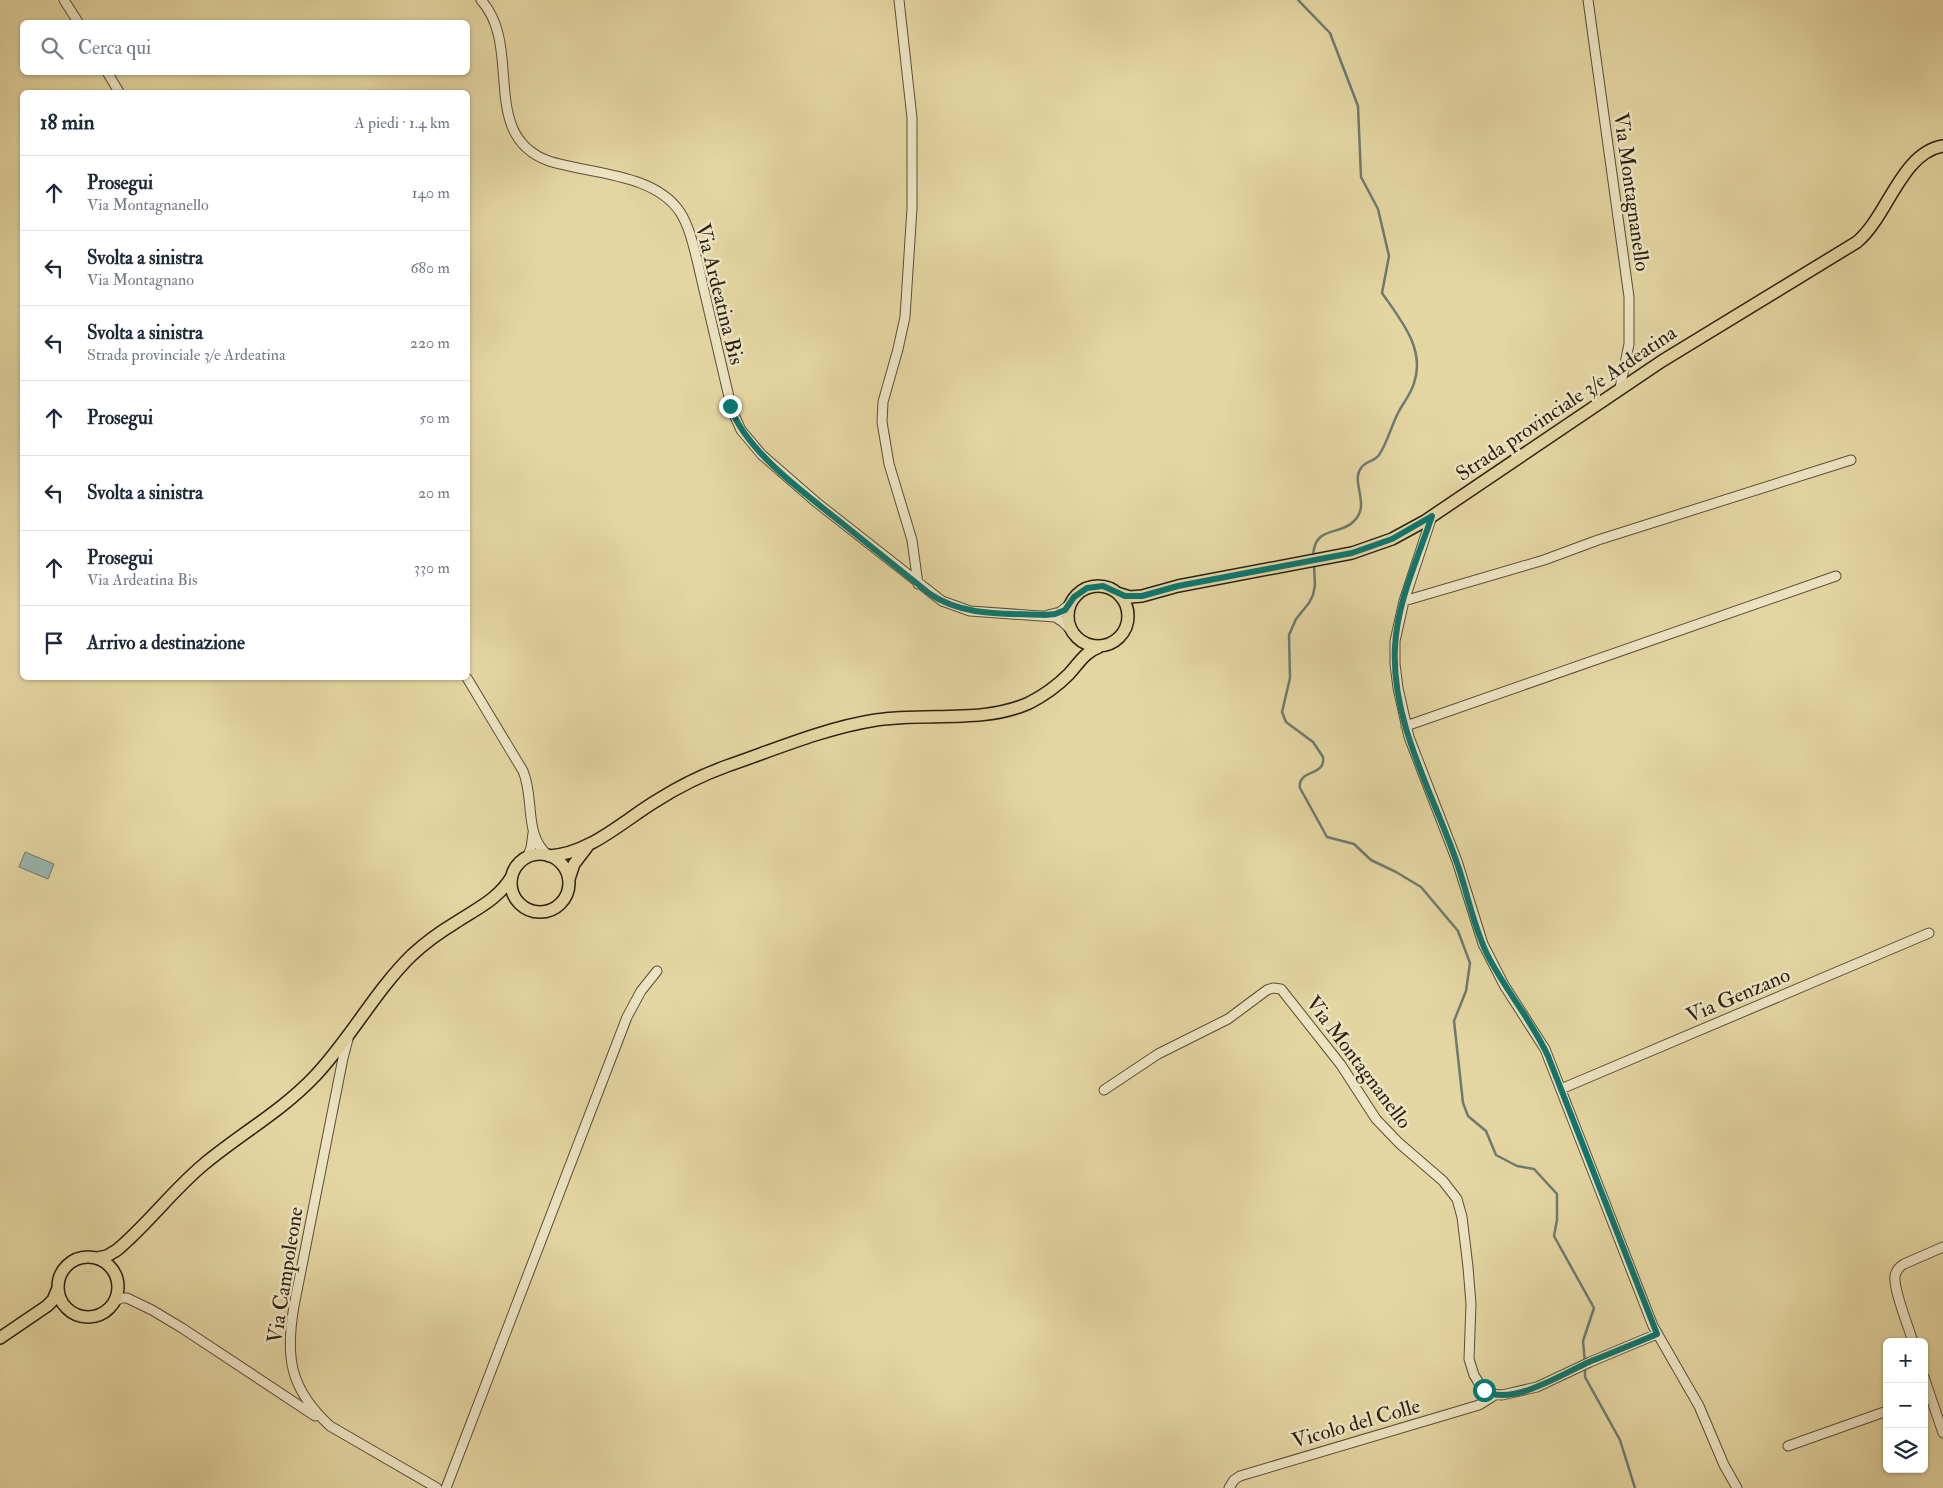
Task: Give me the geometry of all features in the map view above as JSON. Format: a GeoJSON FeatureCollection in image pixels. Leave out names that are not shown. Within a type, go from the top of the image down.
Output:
{"type":"FeatureCollection","features":[{"type":"Feature","properties":{"kind":"main road","name":"Strada provinciale 3/e Ardeatina"},"geometry":{"type":"LineString","coordinates":[[1117,593],[1136,597],[1178,586],[1352,553],[1380,544],[1406,532],[1703,334],[1857,242],[1875,223],[1914,164],[1926,152],[1943,146]]}},
{"type":"Feature","properties":{"kind":"main road"},"geometry":{"type":"LineString","coordinates":[[1076,665],[1080,651],[1068,621],[1070,604],[1080,592],[1095,586],[1111,589],[1117,593],[1126,606],[1128,621]]}},
{"type":"Feature","properties":{"kind":"main road"},"geometry":{"type":"LineString","coordinates":[[549,856],[565,854],[594,841],[671,792],[725,767],[849,725],[905,717],[983,715],[1014,709],[1043,695],[1065,678],[1085,655],[1115,641],[1125,629],[1135,607],[1155,592]]}},
{"type":"Feature","properties":{"kind":"main road"},"geometry":{"type":"LineString","coordinates":[[1073,633],[1083,643],[1100,647]]}},
{"type":"Feature","properties":{"kind":"main road"},"geometry":{"type":"LineString","coordinates":[[512,876],[514,894],[519,902],[532,911],[548,911],[562,902],[574,864],[594,841]]}},
{"type":"Feature","properties":{"kind":"main road"},"geometry":{"type":"LineString","coordinates":[[0,1338],[51,1303],[63,1270],[70,1263],[78,1258],[87,1256],[97,1258],[112,1254],[197,1170],[270,1116],[300,1091],[327,1062],[397,970],[414,953],[502,891],[515,868],[526,858],[542,854],[549,856],[562,865],[569,879]]}},
{"type":"Feature","properties":{"kind":"main road"},"geometry":{"type":"LineString","coordinates":[[481,907],[501,901],[519,902]]}},
{"type":"Feature","properties":{"kind":"main road"},"geometry":{"type":"LineString","coordinates":[[38,1313],[55,1307],[77,1315],[94,1317],[109,1309],[118,1293],[117,1259],[126,1242]]}},
{"type":"Feature","properties":{"kind":"main road"},"geometry":{"type":"LineString","coordinates":[[97,1258],[111,1267],[116,1274]]}},
{"type":"Feature","properties":{"kind":"main road"},"geometry":{"type":"LineString","coordinates":[[58,1288],[64,1304],[70,1311]]}},
{"type":"Feature","properties":{"kind":"street"},"geometry":{"type":"LineString","coordinates":[[64,0],[77,20]]}},
{"type":"Feature","properties":{"kind":"street","name":"Via Ardeatina Bis"},"geometry":{"type":"LineString","coordinates":[[481,0],[492,15],[499,33],[503,53],[506,109],[511,124],[521,141],[545,160],[643,184],[664,196],[677,208],[693,244],[729,401],[741,430],[762,455],[797,486],[942,602],[958,609],[976,612],[1045,615],[1059,619],[1073,633]]}},
{"type":"Feature","properties":{"kind":"street"},"geometry":{"type":"LineString","coordinates":[[899,0],[911,112],[912,208],[905,317],[884,402],[882,422],[889,464],[912,540],[918,584]]}},
{"type":"Feature","properties":{"kind":"street","name":"Via Montagnanello"},"geometry":{"type":"LineString","coordinates":[[1588,0],[1629,297],[1629,344],[1620,388]]}},
{"type":"Feature","properties":{"kind":"street"},"geometry":{"type":"LineString","coordinates":[[109,75],[118,90]]}},
{"type":"Feature","properties":{"kind":"street"},"geometry":{"type":"LineString","coordinates":[[1404,601],[1544,560],[1598,540],[1851,460]]}},
{"type":"Feature","properties":{"kind":"street"},"geometry":{"type":"LineString","coordinates":[[1432,516],[1404,601],[1396,632],[1395,658],[1398,688],[1413,749],[1457,861],[1480,939],[1504,985],[1542,1043],[1562,1089],[1657,1334],[1699,1406],[1720,1458],[1737,1488]]}},
{"type":"Feature","properties":{"kind":"street"},"geometry":{"type":"LineString","coordinates":[[1406,726],[1836,576]]}},
{"type":"Feature","properties":{"kind":"street","name":"Via Ardeatina Bis"},"geometry":{"type":"LineString","coordinates":[[1045,615],[1060,612],[1070,604]]}},
{"type":"Feature","properties":{"kind":"street"},"geometry":{"type":"LineString","coordinates":[[468,680],[525,775],[533,828],[539,845],[549,856]]}},
{"type":"Feature","properties":{"kind":"street"},"geometry":{"type":"LineString","coordinates":[[526,858],[531,848],[533,828]]}},
{"type":"Feature","properties":{"kind":"street","name":"Via Genzano"},"geometry":{"type":"LineString","coordinates":[[1562,1089],[1929,933]]}},
{"type":"Feature","properties":{"kind":"street"},"geometry":{"type":"LineString","coordinates":[[446,1488],[627,1017],[641,991],[657,971]]}},
{"type":"Feature","properties":{"kind":"street","name":"Via Montagnanello"},"geometry":{"type":"LineString","coordinates":[[1104,1090],[1158,1054],[1228,1019],[1267,990],[1281,989],[1341,1065],[1376,1119],[1399,1143],[1445,1184],[1457,1199],[1463,1224],[1470,1290],[1469,1358],[1478,1384],[1485,1391],[1495,1395]]}},
{"type":"Feature","properties":{"kind":"street","name":"Via Campoleone"},"geometry":{"type":"LineString","coordinates":[[354,1028],[343,1058],[294,1306],[290,1345],[294,1374],[311,1407],[330,1426],[437,1488]]}},
{"type":"Feature","properties":{"kind":"street"},"geometry":{"type":"LineString","coordinates":[[1912,1338],[1896,1287],[1895,1274],[1902,1266],[1943,1247]]}},
{"type":"Feature","properties":{"kind":"street"},"geometry":{"type":"LineString","coordinates":[[114,1302],[121,1298],[127,1298],[152,1310],[330,1426]]}},
{"type":"Feature","properties":{"kind":"street"},"geometry":{"type":"LineString","coordinates":[[1495,1395],[1505,1395],[1537,1387],[1657,1334]]}},
{"type":"Feature","properties":{"kind":"street","name":"Vicolo del Colle"},"geometry":{"type":"LineString","coordinates":[[1228,1488],[1240,1476],[1479,1405],[1495,1395]]}},
{"type":"Feature","properties":{"kind":"street"},"geometry":{"type":"LineString","coordinates":[[1928,1398],[1943,1433]]}},
{"type":"Feature","properties":{"kind":"street"},"geometry":{"type":"LineString","coordinates":[[1788,1446],[1883,1412]]}},
{"type":"Feature","properties":{"kind":"water"},"geometry":{"type":"Polygon","coordinates":[[[25,852],[54,864],[48,879],[19,867],[25,852]]]}},
{"type":"Feature","properties":{"kind":"waterway"},"geometry":{"type":"LineString","coordinates":[[1298,0],[1330,33],[1358,106],[1361,177],[1378,209],[1389,256],[1382,293],[1409,335],[1417,358],[1417,370],[1413,387],[1398,413],[1379,455],[1365,464],[1358,474],[1361,501],[1358,515],[1347,526],[1322,536],[1314,547],[1313,557]]}},
{"type":"Feature","properties":{"kind":"waterway"},"geometry":{"type":"LineString","coordinates":[[1314,565],[1315,585],[1313,595],[1296,619],[1289,635],[1290,678],[1282,712],[1286,722],[1313,742],[1323,757],[1323,763],[1320,768],[1303,778],[1300,782],[1300,788],[1327,837],[1354,844],[1371,860],[1421,887],[1458,931],[1470,963],[1466,991],[1454,1021],[1463,1103],[1468,1116],[1486,1131],[1496,1155],[1517,1166],[1534,1169],[1557,1194],[1557,1220],[1554,1236],[1594,1308],[1583,1341],[1585,1363]]}},
{"type":"Feature","properties":{"kind":"waterway"},"geometry":{"type":"LineString","coordinates":[[1585,1368],[1585,1377],[1620,1440],[1635,1488]]}},
{"type":"Feature","properties":{"kind":"route"},"geometry":{"type":"LineString","coordinates":[[730,406],[739,426],[751,444],[797,486],[930,594],[958,609],[970,611],[1055,614],[1065,610],[1080,592],[1095,586],[1103,586],[1125,596],[1142,596],[1178,586],[1352,553],[1392,539],[1432,516],[1396,632],[1396,680],[1407,732],[1457,861],[1480,939],[1504,985],[1536,1033],[1548,1056],[1657,1334],[1580,1366],[1537,1387],[1507,1395],[1495,1395],[1484,1390]]}}]}
